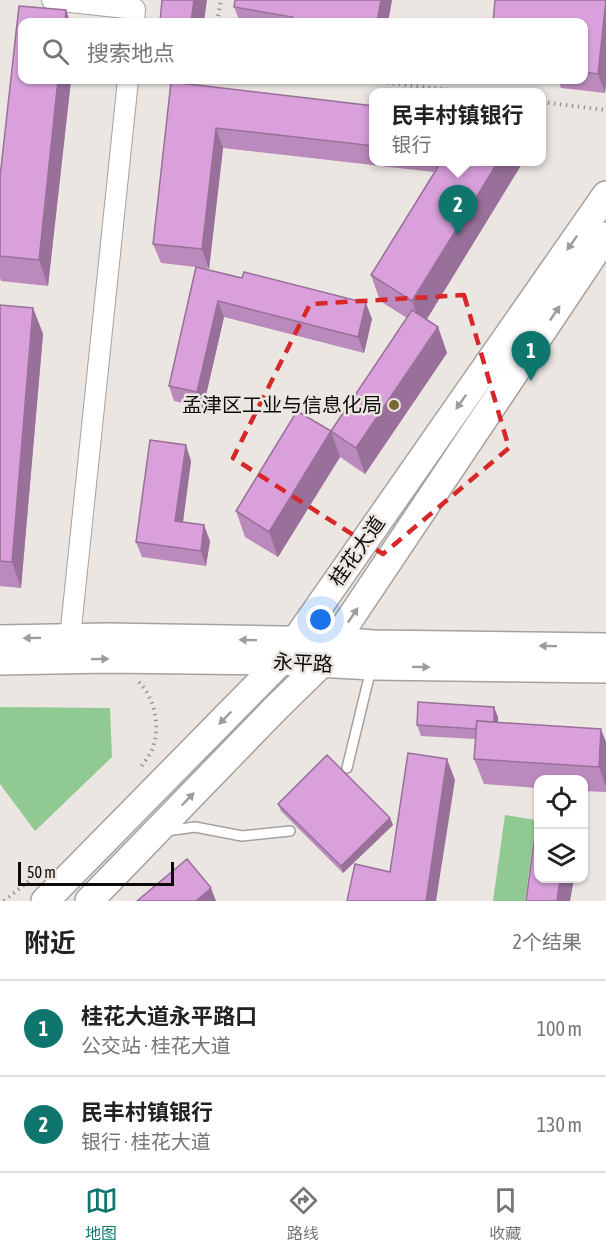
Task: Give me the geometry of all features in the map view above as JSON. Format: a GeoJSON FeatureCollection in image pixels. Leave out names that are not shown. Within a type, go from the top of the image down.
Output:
{"type":"FeatureCollection","features":[{"type":"Feature","properties":{"kind":"main road","name":"桂花大道"},"geometry":{"type":"LineString","coordinates":[[39,890],[287,651],[606,195]]}},
{"type":"Feature","properties":{"kind":"main road","name":"桂花大道"},"geometry":{"type":"LineString","coordinates":[[88,901],[328,653],[606,236]]}},
{"type":"Feature","properties":{"kind":"main road","name":"永平路"},"geometry":{"type":"LineString","coordinates":[[0,639],[71,649],[328,653],[372,666],[606,669]]}},
{"type":"Feature","properties":{"kind":"main road","name":"永平路"},"geometry":{"type":"LineString","coordinates":[[328,653],[373,644],[606,646]]}},
{"type":"Feature","properties":{"kind":"main road","name":"永平路"},"geometry":{"type":"LineString","coordinates":[[0,661],[71,649],[107,659],[287,651]]}},
{"type":"Feature","properties":{"kind":"street"},"geometry":{"type":"LineString","coordinates":[[52,0],[135,10]]}},
{"type":"Feature","properties":{"kind":"street"},"geometry":{"type":"LineString","coordinates":[[71,649],[128,84]]}},
{"type":"Feature","properties":{"kind":"lane"},"geometry":{"type":"LineString","coordinates":[[347,768],[372,666]]}},
{"type":"Feature","properties":{"kind":"lane"},"geometry":{"type":"LineString","coordinates":[[154,833],[195,827],[242,836],[290,831]]}},
{"type":"Feature","properties":{"kind":"path"},"geometry":{"type":"LineString","coordinates":[[218,18],[221,0]]}},
{"type":"Feature","properties":{"kind":"path"},"geometry":{"type":"LineString","coordinates":[[395,84],[428,88]]}},
{"type":"Feature","properties":{"kind":"path"},"geometry":{"type":"LineString","coordinates":[[546,102],[606,110]]}},
{"type":"Feature","properties":{"kind":"path"},"geometry":{"type":"LineString","coordinates":[[107,659],[127,670],[143,687],[156,714],[153,747],[136,775]]}},
{"type":"Feature","properties":{"kind":"path"},"geometry":{"type":"LineString","coordinates":[[4,901],[39,890]]}},
{"type":"Feature","properties":{"kind":"highlighted area"},"geometry":{"type":"Polygon","coordinates":[[[464,295],[509,448],[383,554],[233,458],[310,304],[464,295]]]}},
{"type":"Feature","properties":{"kind":"green space"},"geometry":{"type":"Polygon","coordinates":[[[0,707],[110,708],[112,757],[35,831],[0,784],[0,707]]]}},
{"type":"Feature","properties":{"kind":"green space"},"geometry":{"type":"Polygon","coordinates":[[[505,815],[534,820],[525,901],[493,901],[505,815]]]}},
{"type":"Feature","properties":{"kind":"building"},"geometry":{"type":"Polygon","coordinates":[[[162,0],[194,0],[192,18],[160,18],[162,0]]]}},
{"type":"Feature","properties":{"kind":"building"},"geometry":{"type":"Polygon","coordinates":[[[235,0],[381,0],[378,18],[293,18],[234,7],[235,0]]]}},
{"type":"Feature","properties":{"kind":"building"},"geometry":{"type":"Polygon","coordinates":[[[495,0],[606,0],[598,74],[588,73],[588,18],[493,18],[495,0]]]}},
{"type":"Feature","properties":{"kind":"building"},"geometry":{"type":"Polygon","coordinates":[[[19,6],[66,10],[65,18],[18,18],[18,84],[58,84],[39,260],[0,256],[0,177],[19,6]]]}},
{"type":"Feature","properties":{"kind":"building"},"geometry":{"type":"Polygon","coordinates":[[[171,84],[188,84],[369,105],[369,145],[216,128],[202,249],[153,244],[171,84]]]}},
{"type":"Feature","properties":{"kind":"building"},"geometry":{"type":"Polygon","coordinates":[[[439,166],[496,166],[412,301],[371,275],[439,166]]]}},
{"type":"Feature","properties":{"kind":"building"},"geometry":{"type":"Polygon","coordinates":[[[196,267],[242,278],[244,272],[366,303],[358,337],[218,301],[197,392],[169,386],[196,267]]]}},
{"type":"Feature","properties":{"kind":"building"},"geometry":{"type":"Polygon","coordinates":[[[0,305],[33,308],[12,562],[0,561],[0,305]]]}},
{"type":"Feature","properties":{"kind":"building"},"geometry":{"type":"Polygon","coordinates":[[[412,310],[438,327],[356,448],[331,431],[412,310]]]}},
{"type":"Feature","properties":{"kind":"building"},"geometry":{"type":"Polygon","coordinates":[[[297,411],[331,431],[269,532],[236,511],[297,411]]]}},
{"type":"Feature","properties":{"kind":"building"},"geometry":{"type":"Polygon","coordinates":[[[150,440],[186,445],[175,521],[204,525],[201,551],[136,542],[150,440]]]}},
{"type":"Feature","properties":{"kind":"building"},"geometry":{"type":"Polygon","coordinates":[[[418,702],[494,707],[494,722],[477,721],[476,729],[417,725],[418,702]]]}},
{"type":"Feature","properties":{"kind":"building"},"geometry":{"type":"Polygon","coordinates":[[[477,721],[601,729],[599,767],[474,759],[477,721]]]}},
{"type":"Feature","properties":{"kind":"building"},"geometry":{"type":"Polygon","coordinates":[[[408,753],[447,759],[426,901],[347,901],[355,864],[390,872],[408,753]]]}},
{"type":"Feature","properties":{"kind":"building"},"geometry":{"type":"Polygon","coordinates":[[[327,755],[390,818],[341,866],[278,804],[327,755]]]}},
{"type":"Feature","properties":{"kind":"building"},"geometry":{"type":"Polygon","coordinates":[[[534,842],[534,883],[559,883],[557,901],[526,901],[534,842]]]}},
{"type":"Feature","properties":{"kind":"building"},"geometry":{"type":"Polygon","coordinates":[[[187,859],[211,888],[196,901],[137,901],[187,859]]]}},
{"type":"Feature","properties":{"kind":"place","name":"民丰村镇银行"},"geometry":{"type":"Point","coordinates":[458,235]}},
{"type":"Feature","properties":{"kind":"place","name":"桂花大道永平路口"},"geometry":{"type":"Point","coordinates":[531,381]}},
{"type":"Feature","properties":{"kind":"place","name":"孟津区工业与信息化局"},"geometry":{"type":"Point","coordinates":[394,405]}}]}
